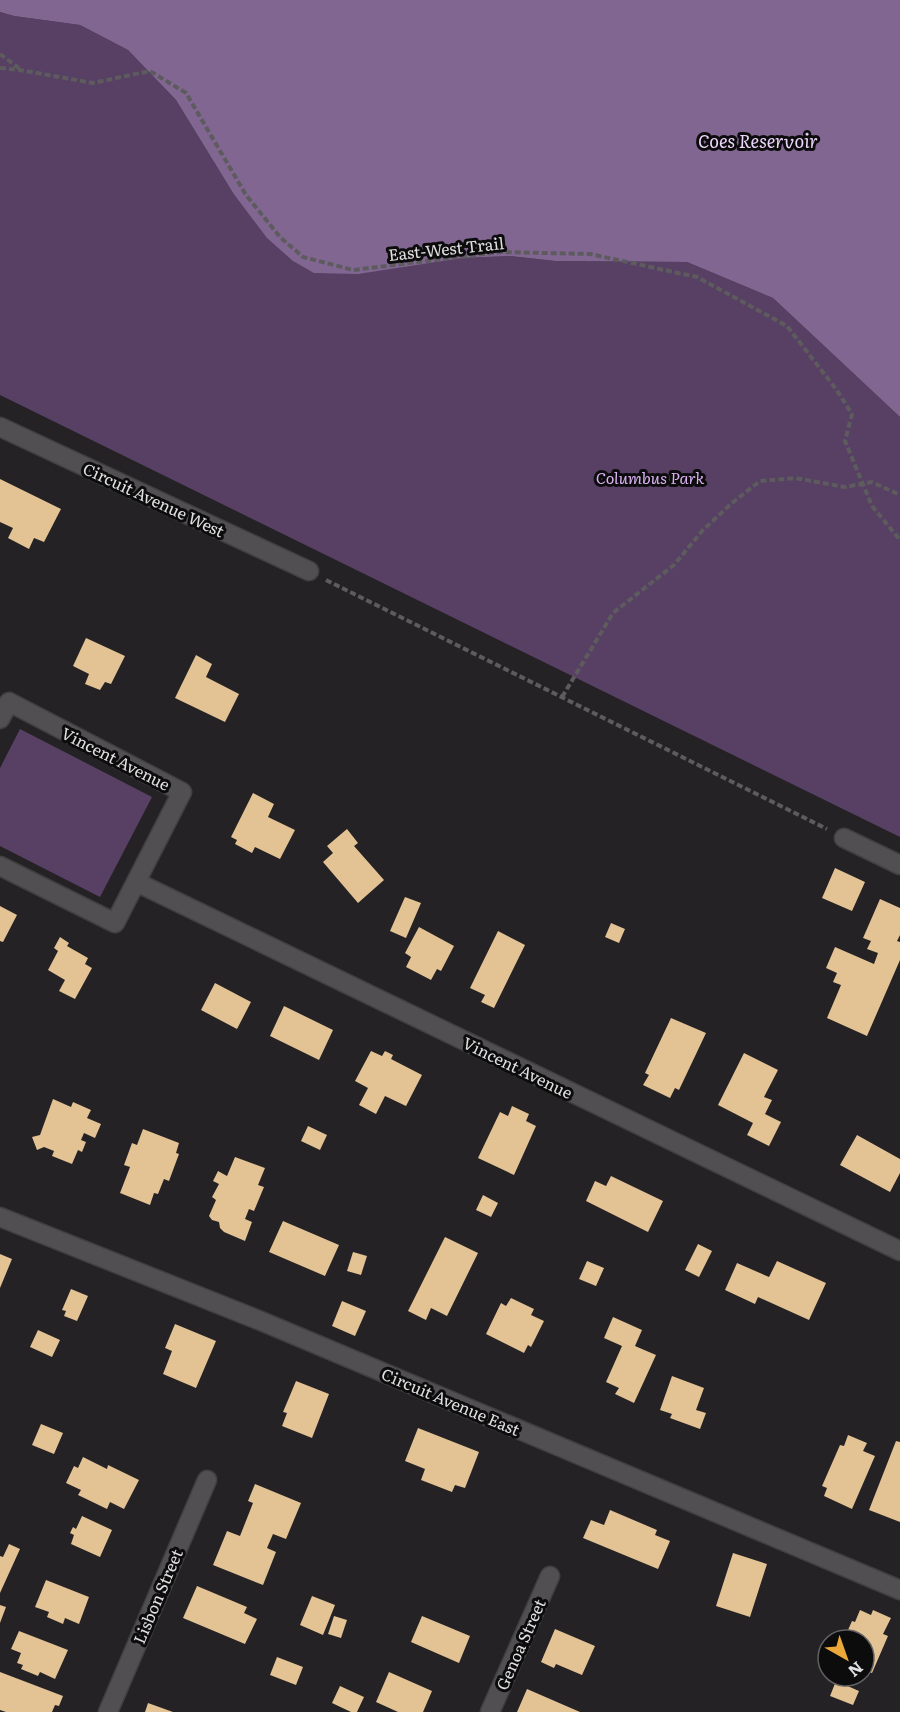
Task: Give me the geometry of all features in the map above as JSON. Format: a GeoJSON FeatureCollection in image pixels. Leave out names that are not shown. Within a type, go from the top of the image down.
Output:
{"type":"FeatureCollection","features":[{"type":"Feature","properties":{"kind":"street","name":"Circuit Avenue West"},"geometry":{"type":"LineString","coordinates":[[0,427],[309,571]]}},
{"type":"Feature","properties":{"kind":"street","name":"Vincent Avenue"},"geometry":{"type":"LineString","coordinates":[[0,719],[9,702],[182,792],[115,923],[0,866]]}},
{"type":"Feature","properties":{"kind":"street"},"geometry":{"type":"LineString","coordinates":[[843,838],[900,865]]}},
{"type":"Feature","properties":{"kind":"street","name":"Vincent Avenue"},"geometry":{"type":"LineString","coordinates":[[136,882],[900,1251]]}},
{"type":"Feature","properties":{"kind":"street","name":"Circuit Avenue East"},"geometry":{"type":"LineString","coordinates":[[0,1217],[261,1321],[900,1590]]}},
{"type":"Feature","properties":{"kind":"street","name":"Lisbon Street"},"geometry":{"type":"LineString","coordinates":[[108,1712],[207,1480]]}},
{"type":"Feature","properties":{"kind":"street","name":"Genoa Street"},"geometry":{"type":"LineString","coordinates":[[490,1712],[550,1576]]}},
{"type":"Feature","properties":{"kind":"path"},"geometry":{"type":"LineString","coordinates":[[0,54],[21,70]]}},
{"type":"Feature","properties":{"kind":"path","name":"East-West Trail"},"geometry":{"type":"LineString","coordinates":[[0,68],[93,83],[150,71],[186,93],[246,195],[280,237],[303,257],[352,270],[500,252],[590,254],[697,277],[787,326],[836,389],[852,414],[845,441],[861,484]]}},
{"type":"Feature","properties":{"kind":"path"},"geometry":{"type":"LineString","coordinates":[[562,697],[613,614],[674,565],[703,530],[760,481],[795,478],[845,487],[872,482],[900,495]]}},
{"type":"Feature","properties":{"kind":"path"},"geometry":{"type":"LineString","coordinates":[[861,484],[872,506],[900,540]]}},
{"type":"Feature","properties":{"kind":"path"},"geometry":{"type":"LineString","coordinates":[[309,571],[843,838]]}},
{"type":"Feature","properties":{"kind":"green space","name":"Columbus Park"},"geometry":{"type":"Polygon","coordinates":[[[0,12],[80,25],[128,50],[176,100],[233,193],[462,258],[510,256],[555,261],[687,262],[773,298],[900,417],[900,837],[0,395],[0,12]]]}},
{"type":"Feature","properties":{"kind":"green space"},"geometry":{"type":"Polygon","coordinates":[[[20,729],[152,797],[100,897],[0,846],[0,768],[20,729]]]}},
{"type":"Feature","properties":{"kind":"water","name":"Coes Reservoir"},"geometry":{"type":"Polygon","coordinates":[[[0,0],[900,0],[900,417],[773,298],[687,262],[555,261],[510,256],[462,258],[358,274],[314,273],[293,261],[267,238],[233,193],[176,100],[128,50],[80,25],[0,12],[0,0]]]}},
{"type":"Feature","properties":{"kind":"building"},"geometry":{"type":"Polygon","coordinates":[[[0,479],[61,509],[44,542],[34,538],[29,549],[8,538],[13,528],[0,522],[0,479]]]}},
{"type":"Feature","properties":{"kind":"building"},"geometry":{"type":"Polygon","coordinates":[[[86,638],[125,656],[111,684],[105,682],[100,690],[85,684],[89,674],[73,666],[86,638]]]}},
{"type":"Feature","properties":{"kind":"building"},"geometry":{"type":"Polygon","coordinates":[[[196,655],[212,664],[206,677],[239,694],[225,722],[175,698],[196,655]]]}},
{"type":"Feature","properties":{"kind":"building"},"geometry":{"type":"Polygon","coordinates":[[[253,793],[274,804],[268,817],[295,830],[280,859],[255,847],[252,853],[235,844],[237,840],[231,837],[253,793]]]}},
{"type":"Feature","properties":{"kind":"building"},"geometry":{"type":"Polygon","coordinates":[[[347,829],[358,843],[354,846],[384,880],[358,903],[323,862],[333,853],[327,846],[347,829]]]}},
{"type":"Feature","properties":{"kind":"building"},"geometry":{"type":"Polygon","coordinates":[[[835,868],[865,882],[852,911],[822,898],[835,868]]]}},
{"type":"Feature","properties":{"kind":"building"},"geometry":{"type":"Polygon","coordinates":[[[405,897],[421,903],[406,938],[390,931],[405,897]]]}},
{"type":"Feature","properties":{"kind":"building"},"geometry":{"type":"Polygon","coordinates":[[[880,899],[900,908],[900,935],[897,941],[900,942],[900,960],[867,1036],[827,1018],[841,985],[833,982],[837,973],[826,968],[835,947],[874,964],[878,953],[867,949],[871,941],[863,938],[880,899]]]}},
{"type":"Feature","properties":{"kind":"building"},"geometry":{"type":"Polygon","coordinates":[[[0,906],[17,915],[3,942],[0,941],[0,906]]]}},
{"type":"Feature","properties":{"kind":"building"},"geometry":{"type":"Polygon","coordinates":[[[611,923],[625,929],[619,943],[605,937],[611,923]]]}},
{"type":"Feature","properties":{"kind":"building"},"geometry":{"type":"Polygon","coordinates":[[[419,927],[454,946],[441,971],[437,969],[431,980],[406,967],[411,957],[405,953],[419,927]]]}},
{"type":"Feature","properties":{"kind":"building"},"geometry":{"type":"Polygon","coordinates":[[[498,931],[525,945],[494,1008],[481,1002],[485,995],[470,988],[498,931]]]}},
{"type":"Feature","properties":{"kind":"building"},"geometry":{"type":"Polygon","coordinates":[[[60,937],[69,943],[67,946],[88,958],[85,964],[92,968],[75,999],[59,991],[65,980],[48,970],[58,951],[54,948],[60,937]]]}},
{"type":"Feature","properties":{"kind":"building"},"geometry":{"type":"Polygon","coordinates":[[[215,983],[251,1002],[237,1029],[201,1010],[215,983]]]}},
{"type":"Feature","properties":{"kind":"building"},"geometry":{"type":"Polygon","coordinates":[[[284,1006],[333,1030],[319,1060],[270,1036],[284,1006]]]}},
{"type":"Feature","properties":{"kind":"building"},"geometry":{"type":"Polygon","coordinates":[[[671,1018],[706,1033],[679,1090],[675,1088],[670,1098],[643,1085],[649,1075],[645,1073],[671,1018]]]}},
{"type":"Feature","properties":{"kind":"building"},"geometry":{"type":"Polygon","coordinates":[[[371,1051],[382,1056],[385,1051],[393,1055],[391,1059],[422,1075],[406,1106],[385,1096],[376,1114],[359,1105],[368,1088],[355,1081],[371,1051]]]}},
{"type":"Feature","properties":{"kind":"building"},"geometry":{"type":"Polygon","coordinates":[[[744,1053],[778,1070],[764,1097],[772,1100],[765,1114],[781,1122],[769,1146],[747,1135],[753,1123],[718,1105],[744,1053]]]}},
{"type":"Feature","properties":{"kind":"building"},"geometry":{"type":"Polygon","coordinates":[[[53,1099],[71,1107],[73,1102],[91,1110],[87,1118],[101,1124],[95,1138],[84,1133],[81,1140],[86,1142],[82,1152],[78,1150],[72,1164],[52,1156],[54,1151],[44,1147],[37,1150],[32,1137],[40,1135],[53,1099]]]}},
{"type":"Feature","properties":{"kind":"building"},"geometry":{"type":"Polygon","coordinates":[[[512,1106],[529,1114],[526,1121],[536,1126],[514,1175],[478,1158],[500,1112],[508,1116],[512,1106]]]}},
{"type":"Feature","properties":{"kind":"building"},"geometry":{"type":"Polygon","coordinates":[[[308,1126],[327,1135],[320,1150],[301,1141],[308,1126]]]}},
{"type":"Feature","properties":{"kind":"building"},"geometry":{"type":"Polygon","coordinates":[[[143,1129],[179,1143],[176,1153],[179,1154],[169,1181],[164,1179],[158,1194],[154,1193],[150,1205],[120,1193],[130,1167],[124,1165],[132,1143],[137,1145],[143,1129]]]}},
{"type":"Feature","properties":{"kind":"building"},"geometry":{"type":"Polygon","coordinates":[[[857,1135],[900,1159],[900,1173],[890,1192],[840,1165],[857,1135]]]}},
{"type":"Feature","properties":{"kind":"building"},"geometry":{"type":"Polygon","coordinates":[[[235,1157],[265,1168],[258,1185],[264,1187],[254,1211],[249,1209],[245,1219],[252,1222],[245,1241],[224,1232],[219,1222],[212,1220],[209,1216],[216,1200],[212,1197],[219,1184],[213,1181],[218,1171],[227,1176],[235,1157]]]}},
{"type":"Feature","properties":{"kind":"building"},"geometry":{"type":"Polygon","coordinates":[[[611,1176],[663,1201],[648,1232],[586,1201],[595,1181],[606,1186],[611,1176]]]}},
{"type":"Feature","properties":{"kind":"building"},"geometry":{"type":"Polygon","coordinates":[[[483,1195],[498,1203],[491,1217],[476,1210],[483,1195]]]}},
{"type":"Feature","properties":{"kind":"building"},"geometry":{"type":"Polygon","coordinates":[[[283,1221],[339,1245],[325,1276],[269,1252],[283,1221]]]}},
{"type":"Feature","properties":{"kind":"building"},"geometry":{"type":"Polygon","coordinates":[[[445,1237],[478,1253],[447,1316],[431,1308],[426,1320],[408,1311],[445,1237]]]}},
{"type":"Feature","properties":{"kind":"building"},"geometry":{"type":"Polygon","coordinates":[[[698,1244],[712,1251],[699,1277],[685,1270],[698,1244]]]}},
{"type":"Feature","properties":{"kind":"building"},"geometry":{"type":"Polygon","coordinates":[[[353,1252],[367,1256],[361,1275],[347,1271],[353,1252]]]}},
{"type":"Feature","properties":{"kind":"building"},"geometry":{"type":"Polygon","coordinates":[[[0,1254],[12,1259],[0,1288],[0,1254]]]}},
{"type":"Feature","properties":{"kind":"building"},"geometry":{"type":"Polygon","coordinates":[[[587,1261],[604,1268],[596,1286],[579,1279],[587,1261]]]}},
{"type":"Feature","properties":{"kind":"building"},"geometry":{"type":"Polygon","coordinates":[[[777,1261],[826,1283],[809,1320],[758,1297],[755,1304],[725,1290],[737,1263],[769,1277],[777,1261]]]}},
{"type":"Feature","properties":{"kind":"building"},"geometry":{"type":"Polygon","coordinates":[[[71,1289],[88,1296],[77,1321],[64,1316],[66,1311],[62,1310],[71,1289]]]}},
{"type":"Feature","properties":{"kind":"building"},"geometry":{"type":"Polygon","coordinates":[[[511,1298],[534,1309],[531,1315],[544,1321],[531,1347],[528,1345],[524,1353],[486,1334],[501,1303],[506,1306],[511,1298]]]}},
{"type":"Feature","properties":{"kind":"building"},"geometry":{"type":"Polygon","coordinates":[[[342,1301],[366,1311],[355,1336],[332,1326],[342,1301]]]}},
{"type":"Feature","properties":{"kind":"building"},"geometry":{"type":"Polygon","coordinates":[[[613,1317],[642,1330],[635,1346],[656,1355],[634,1403],[615,1394],[619,1388],[606,1382],[622,1346],[604,1338],[613,1317]]]}},
{"type":"Feature","properties":{"kind":"building"},"geometry":{"type":"Polygon","coordinates":[[[175,1324],[216,1341],[196,1388],[163,1374],[172,1351],[165,1348],[175,1324]]]}},
{"type":"Feature","properties":{"kind":"building"},"geometry":{"type":"Polygon","coordinates":[[[38,1330],[60,1340],[52,1357],[30,1347],[38,1330]]]}},
{"type":"Feature","properties":{"kind":"building"},"geometry":{"type":"Polygon","coordinates":[[[672,1376],[704,1388],[696,1410],[706,1413],[700,1429],[670,1418],[672,1414],[660,1410],[672,1376]]]}},
{"type":"Feature","properties":{"kind":"building"},"geometry":{"type":"Polygon","coordinates":[[[296,1381],[329,1394],[312,1438],[282,1426],[287,1413],[283,1412],[296,1381]]]}},
{"type":"Feature","properties":{"kind":"building"},"geometry":{"type":"Polygon","coordinates":[[[41,1424],[63,1433],[54,1454],[32,1445],[41,1424]]]}},
{"type":"Feature","properties":{"kind":"building"},"geometry":{"type":"Polygon","coordinates":[[[418,1428],[479,1452],[465,1488],[455,1485],[452,1492],[421,1480],[425,1469],[405,1461],[418,1428]]]}},
{"type":"Feature","properties":{"kind":"building"},"geometry":{"type":"Polygon","coordinates":[[[848,1435],[867,1443],[863,1451],[875,1456],[852,1509],[824,1496],[827,1488],[822,1486],[840,1445],[844,1446],[848,1435]]]}},
{"type":"Feature","properties":{"kind":"building"},"geometry":{"type":"Polygon","coordinates":[[[896,1441],[900,1442],[900,1522],[869,1510],[896,1441]]]}},
{"type":"Feature","properties":{"kind":"building"},"geometry":{"type":"Polygon","coordinates":[[[83,1457],[107,1469],[108,1465],[139,1480],[124,1509],[110,1502],[107,1509],[78,1495],[81,1490],[66,1483],[74,1466],[78,1468],[83,1457]]]}},
{"type":"Feature","properties":{"kind":"building"},"geometry":{"type":"Polygon","coordinates":[[[255,1484],[301,1503],[286,1539],[273,1534],[267,1548],[276,1552],[263,1585],[213,1565],[227,1531],[240,1536],[253,1503],[248,1501],[255,1484]]]}},
{"type":"Feature","properties":{"kind":"building"},"geometry":{"type":"Polygon","coordinates":[[[610,1510],[657,1530],[655,1535],[670,1541],[658,1569],[583,1538],[591,1520],[604,1525],[610,1510]]]}},
{"type":"Feature","properties":{"kind":"building"},"geometry":{"type":"Polygon","coordinates":[[[82,1516],[112,1530],[100,1557],[71,1544],[74,1535],[70,1533],[73,1527],[76,1529],[82,1516]]]}},
{"type":"Feature","properties":{"kind":"building"},"geometry":{"type":"Polygon","coordinates":[[[9,1544],[20,1549],[0,1593],[0,1556],[3,1557],[9,1544]]]}},
{"type":"Feature","properties":{"kind":"building"},"geometry":{"type":"Polygon","coordinates":[[[733,1553],[767,1564],[750,1617],[716,1606],[733,1553]]]}},
{"type":"Feature","properties":{"kind":"building"},"geometry":{"type":"Polygon","coordinates":[[[46,1580],[89,1597],[79,1624],[65,1618],[63,1624],[47,1617],[49,1612],[35,1607],[46,1580]]]}},
{"type":"Feature","properties":{"kind":"building"},"geometry":{"type":"Polygon","coordinates":[[[197,1586],[247,1607],[244,1613],[257,1619],[245,1644],[183,1618],[197,1586]]]}},
{"type":"Feature","properties":{"kind":"building"},"geometry":{"type":"Polygon","coordinates":[[[312,1596],[335,1605],[323,1635],[300,1625],[312,1596]]]}},
{"type":"Feature","properties":{"kind":"building"},"geometry":{"type":"Polygon","coordinates":[[[0,1605],[6,1607],[0,1623],[0,1605]]]}},
{"type":"Feature","properties":{"kind":"building"},"geometry":{"type":"Polygon","coordinates":[[[860,1610],[871,1615],[873,1610],[891,1618],[883,1634],[888,1636],[876,1664],[876,1628],[849,1628],[852,1621],[855,1622],[860,1610]]]}},
{"type":"Feature","properties":{"kind":"building"},"geometry":{"type":"Polygon","coordinates":[[[334,1616],[347,1620],[341,1638],[328,1634],[334,1616]]]}},
{"type":"Feature","properties":{"kind":"building"},"geometry":{"type":"Polygon","coordinates":[[[422,1616],[470,1636],[459,1663],[411,1642],[422,1616]]]}},
{"type":"Feature","properties":{"kind":"building"},"geometry":{"type":"Polygon","coordinates":[[[555,1629],[595,1646],[582,1675],[556,1664],[554,1668],[541,1662],[555,1629]]]}},
{"type":"Feature","properties":{"kind":"building"},"geometry":{"type":"Polygon","coordinates":[[[19,1631],[68,1650],[55,1679],[40,1672],[38,1676],[21,1669],[23,1665],[17,1663],[21,1653],[11,1649],[19,1631]]]}},
{"type":"Feature","properties":{"kind":"building"},"geometry":{"type":"Polygon","coordinates":[[[277,1657],[303,1667],[296,1685],[270,1675],[277,1657]]]}},
{"type":"Feature","properties":{"kind":"building"},"geometry":{"type":"Polygon","coordinates":[[[0,1672],[63,1696],[59,1706],[55,1705],[52,1712],[0,1710],[0,1672]]]}},
{"type":"Feature","properties":{"kind":"building"},"geometry":{"type":"Polygon","coordinates":[[[389,1672],[432,1691],[423,1712],[398,1712],[376,1702],[389,1672]]]}},
{"type":"Feature","properties":{"kind":"building"},"geometry":{"type":"Polygon","coordinates":[[[340,1686],[364,1697],[357,1712],[351,1712],[332,1703],[340,1686]]]}},
{"type":"Feature","properties":{"kind":"building"},"geometry":{"type":"Polygon","coordinates":[[[833,1688],[852,1688],[859,1691],[853,1705],[830,1696],[833,1688]]]}},
{"type":"Feature","properties":{"kind":"building"},"geometry":{"type":"Polygon","coordinates":[[[527,1689],[580,1712],[517,1712],[527,1689]]]}},
{"type":"Feature","properties":{"kind":"building"},"geometry":{"type":"Polygon","coordinates":[[[148,1703],[173,1712],[145,1712],[148,1703]]]}}]}
